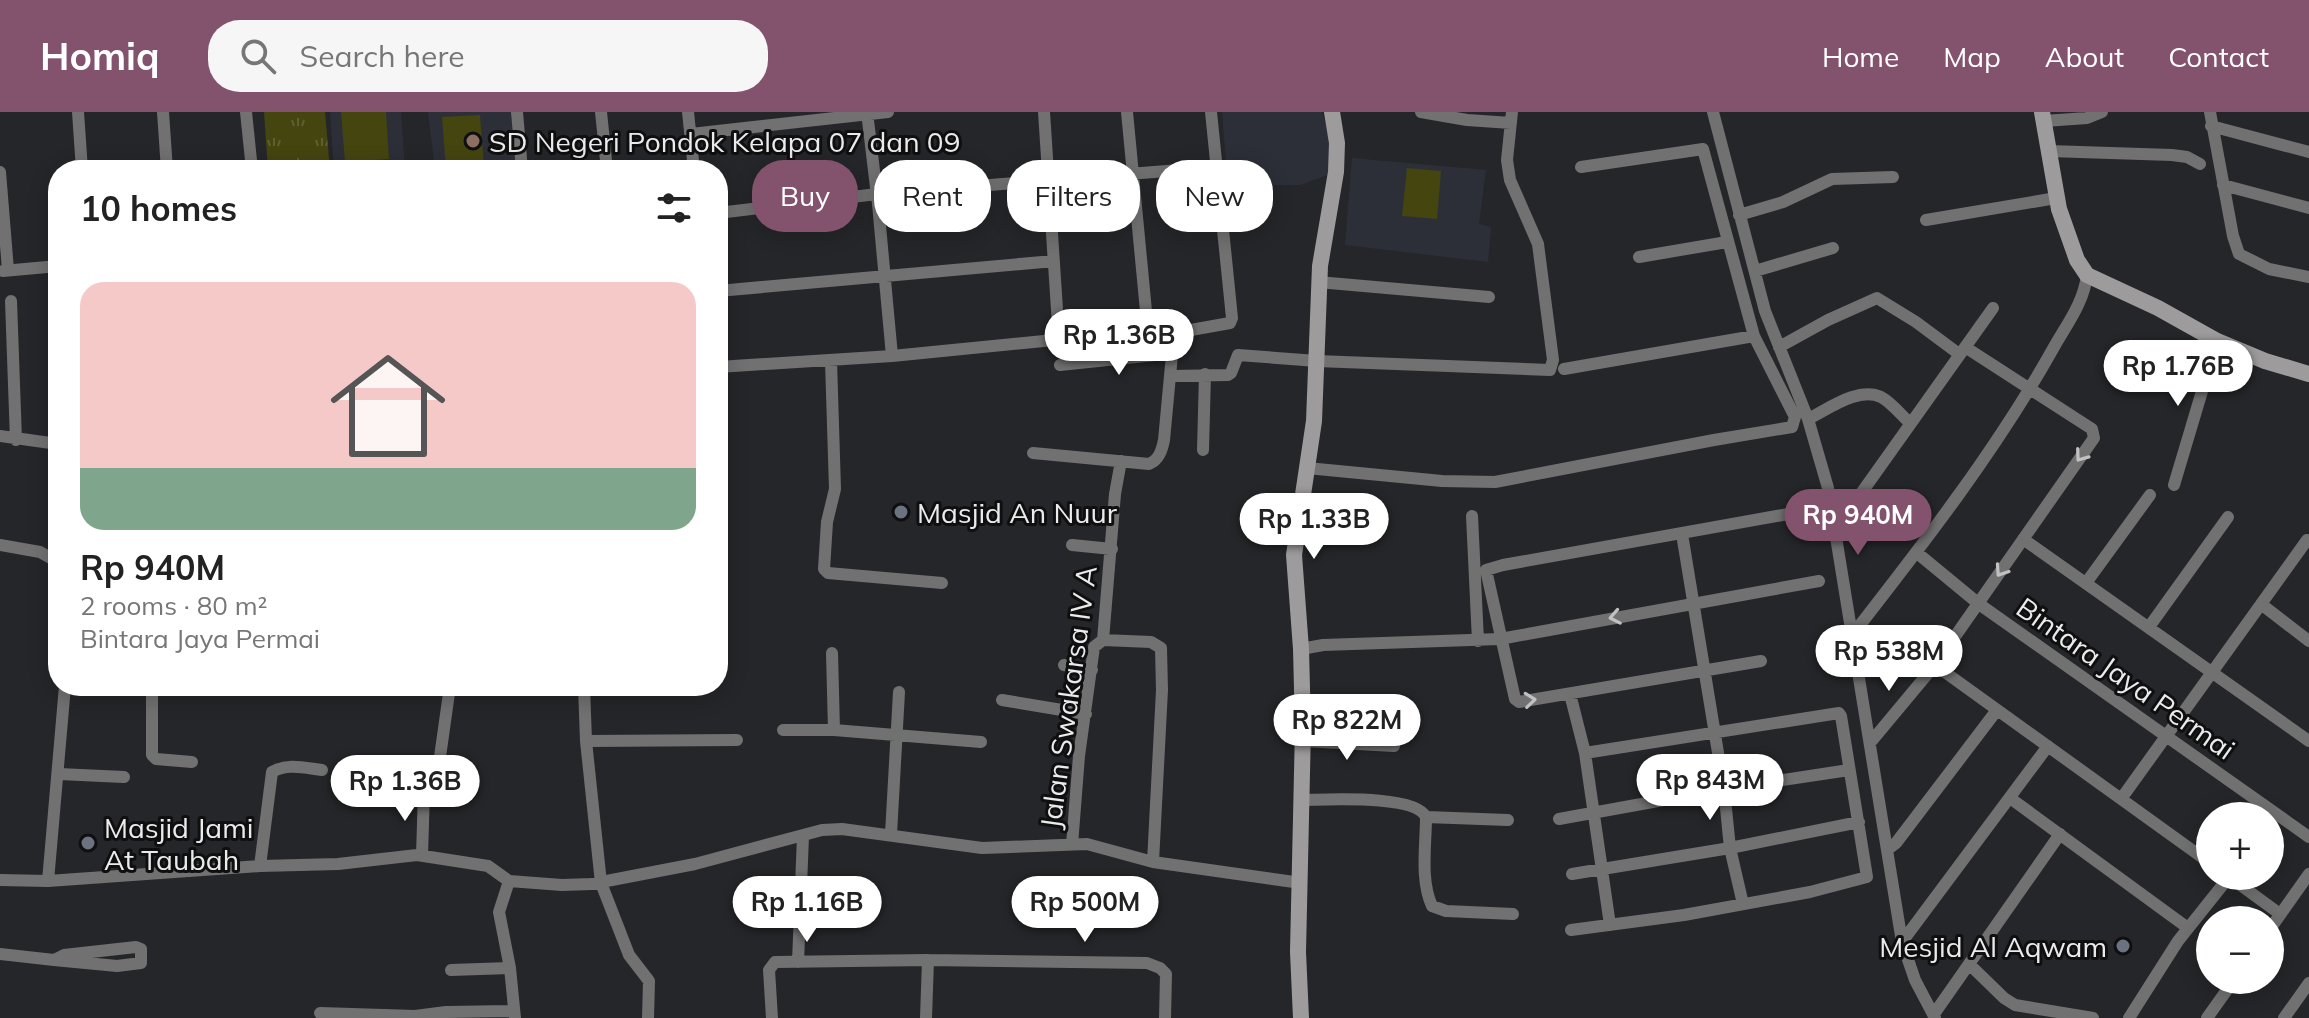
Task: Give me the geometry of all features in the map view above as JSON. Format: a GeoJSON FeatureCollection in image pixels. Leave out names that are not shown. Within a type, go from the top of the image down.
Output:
{"type":"FeatureCollection","features":[{"type":"Feature","properties":{"kind":"street"},"geometry":{"type":"LineString","coordinates":[[78,112],[81,160]]}},
{"type":"Feature","properties":{"kind":"street"},"geometry":{"type":"LineString","coordinates":[[163,112],[166,160]]}},
{"type":"Feature","properties":{"kind":"street"},"geometry":{"type":"LineString","coordinates":[[246,112],[251,160]]}},
{"type":"Feature","properties":{"kind":"street"},"geometry":{"type":"LineString","coordinates":[[517,112],[521,160]]}},
{"type":"Feature","properties":{"kind":"street"},"geometry":{"type":"LineString","coordinates":[[601,112],[606,160]]}},
{"type":"Feature","properties":{"kind":"street"},"geometry":{"type":"LineString","coordinates":[[688,112],[693,160]]}},
{"type":"Feature","properties":{"kind":"street"},"geometry":{"type":"LineString","coordinates":[[691,134],[888,112]]}},
{"type":"Feature","properties":{"kind":"street"},"geometry":{"type":"LineString","coordinates":[[1044,112],[1046,160]]}},
{"type":"Feature","properties":{"kind":"street"},"geometry":{"type":"LineString","coordinates":[[1127,112],[1132,160]]}},
{"type":"Feature","properties":{"kind":"street"},"geometry":{"type":"LineString","coordinates":[[1211,112],[1216,160]]}},
{"type":"Feature","properties":{"kind":"street"},"geometry":{"type":"LineString","coordinates":[[1301,1018],[1298,952],[1303,741],[1301,649],[1294,555],[1314,421],[1318,282],[1336,172],[1337,143],[1332,112]]}},
{"type":"Feature","properties":{"kind":"street"},"geometry":{"type":"LineString","coordinates":[[1172,376],[1228,375],[1238,355],[1548,371],[1552,368],[1538,244],[1510,180],[1507,160],[1511,117],[1467,120],[1421,112]]}},
{"type":"Feature","properties":{"kind":"street"},"geometry":{"type":"LineString","coordinates":[[1713,112],[1765,311],[1808,419],[1828,488],[1902,942],[1915,980],[1934,1016],[2060,834]]}},
{"type":"Feature","properties":{"kind":"street"},"geometry":{"type":"LineString","coordinates":[[2102,112],[2087,118],[2043,117],[2056,198],[2077,260],[2087,275],[2158,308],[2217,341],[2265,361],[2309,374]]}},
{"type":"Feature","properties":{"kind":"street"},"geometry":{"type":"LineString","coordinates":[[2210,112],[2239,254],[2269,269],[2309,277]]}},
{"type":"Feature","properties":{"kind":"street"},"geometry":{"type":"LineString","coordinates":[[867,114],[874,170]]}},
{"type":"Feature","properties":{"kind":"street"},"geometry":{"type":"LineString","coordinates":[[2211,126],[2309,152]]}},
{"type":"Feature","properties":{"kind":"street"},"geometry":{"type":"LineString","coordinates":[[1307,468],[1442,481],[1495,482],[1792,427],[1795,417],[1754,336],[1703,149],[1581,167]]}},
{"type":"Feature","properties":{"kind":"street"},"geometry":{"type":"LineString","coordinates":[[2049,151],[2172,155],[2187,157],[2200,164]]}},
{"type":"Feature","properties":{"kind":"street"},"geometry":{"type":"LineString","coordinates":[[0,172],[4,271],[48,267]]}},
{"type":"Feature","properties":{"kind":"street"},"geometry":{"type":"LineString","coordinates":[[1739,215],[1783,202],[1832,179],[1893,177]]}},
{"type":"Feature","properties":{"kind":"street"},"geometry":{"type":"LineString","coordinates":[[2223,185],[2309,208]]}},
{"type":"Feature","properties":{"kind":"street"},"geometry":{"type":"LineString","coordinates":[[728,212],[874,194]]}},
{"type":"Feature","properties":{"kind":"street"},"geometry":{"type":"LineString","coordinates":[[1926,220],[2056,198]]}},
{"type":"Feature","properties":{"kind":"street"},"geometry":{"type":"LineString","coordinates":[[881,232],[892,356]]}},
{"type":"Feature","properties":{"kind":"street"},"geometry":{"type":"LineString","coordinates":[[1051,232],[1059,340]]}},
{"type":"Feature","properties":{"kind":"street"},"geometry":{"type":"LineString","coordinates":[[1139,232],[1148,332]]}},
{"type":"Feature","properties":{"kind":"street"},"geometry":{"type":"LineString","coordinates":[[728,366],[892,356],[1148,332],[1174,333],[1225,325],[1232,318],[1223,232]]}},
{"type":"Feature","properties":{"kind":"street"},"geometry":{"type":"LineString","coordinates":[[1639,257],[1727,242]]}},
{"type":"Feature","properties":{"kind":"street"},"geometry":{"type":"LineString","coordinates":[[1755,271],[1833,248]]}},
{"type":"Feature","properties":{"kind":"street"},"geometry":{"type":"LineString","coordinates":[[728,290],[1054,261]]}},
{"type":"Feature","properties":{"kind":"street"},"geometry":{"type":"LineString","coordinates":[[1853,634],[1916,552],[2031,388],[2080,302],[2087,275]]}},
{"type":"Feature","properties":{"kind":"street"},"geometry":{"type":"LineString","coordinates":[[1318,282],[1489,297]]}},
{"type":"Feature","properties":{"kind":"street"},"geometry":{"type":"LineString","coordinates":[[1779,347],[1877,298],[2031,388]]}},
{"type":"Feature","properties":{"kind":"street"},"geometry":{"type":"LineString","coordinates":[[11,301],[16,440]]}},
{"type":"Feature","properties":{"kind":"street"},"geometry":{"type":"LineString","coordinates":[[1835,530],[1993,308]]}},
{"type":"Feature","properties":{"kind":"street"},"geometry":{"type":"LineString","coordinates":[[1033,453],[1149,464],[1157,458],[1164,440],[1174,333]]}},
{"type":"Feature","properties":{"kind":"street"},"geometry":{"type":"LineString","coordinates":[[1564,369],[1754,336]]}},
{"type":"Feature","properties":{"kind":"street"},"geometry":{"type":"LineString","coordinates":[[2174,485],[2217,341]]}},
{"type":"Feature","properties":{"kind":"street"},"geometry":{"type":"LineString","coordinates":[[1060,365],[1174,353]]}},
{"type":"Feature","properties":{"kind":"street"},"geometry":{"type":"LineString","coordinates":[[831,361],[835,489],[827,522],[824,569],[828,573],[942,583]]}},
{"type":"Feature","properties":{"kind":"street"},"geometry":{"type":"LineString","coordinates":[[1203,450],[1205,374]]}},
{"type":"Feature","properties":{"kind":"street","name":"Bintara Jaya Permai"},"geometry":{"type":"LineString","coordinates":[[2031,388],[2092,429],[2094,438],[1979,604],[2309,837]]}},
{"type":"Feature","properties":{"kind":"street"},"geometry":{"type":"LineString","coordinates":[[1808,419],[1853,397],[1868,394],[1883,398],[1910,423]]}},
{"type":"Feature","properties":{"kind":"street"},"geometry":{"type":"LineString","coordinates":[[0,436],[48,442]]}},
{"type":"Feature","properties":{"kind":"street","name":"Jalan Swakarsa IV A"},"geometry":{"type":"LineString","coordinates":[[1072,845],[1094,647],[1103,640],[1121,461]]}},
{"type":"Feature","properties":{"kind":"street"},"geometry":{"type":"LineString","coordinates":[[2086,583],[2150,495]]}},
{"type":"Feature","properties":{"kind":"street"},"geometry":{"type":"LineString","coordinates":[[1761,661],[1517,702],[1485,573],[1488,568],[1816,509]]}},
{"type":"Feature","properties":{"kind":"street"},"geometry":{"type":"LineString","coordinates":[[1472,516],[1478,641]]}},
{"type":"Feature","properties":{"kind":"street"},"geometry":{"type":"LineString","coordinates":[[2149,627],[2228,517]]}},
{"type":"Feature","properties":{"kind":"street"},"geometry":{"type":"LineString","coordinates":[[1682,534],[1724,789],[1730,848],[1743,904]]}},
{"type":"Feature","properties":{"kind":"street"},"geometry":{"type":"LineString","coordinates":[[2023,539],[2309,741]]}},
{"type":"Feature","properties":{"kind":"street"},"geometry":{"type":"LineString","coordinates":[[2121,799],[2307,540]]}},
{"type":"Feature","properties":{"kind":"street"},"geometry":{"type":"LineString","coordinates":[[0,545],[40,552],[48,556]]}},
{"type":"Feature","properties":{"kind":"street"},"geometry":{"type":"LineString","coordinates":[[1072,545],[1112,549]]}},
{"type":"Feature","properties":{"kind":"street"},"geometry":{"type":"LineString","coordinates":[[1870,743],[1935,665],[1979,604],[1916,552]]}},
{"type":"Feature","properties":{"kind":"street"},"geometry":{"type":"LineString","coordinates":[[1301,649],[1323,645],[1500,639],[1819,581]]}},
{"type":"Feature","properties":{"kind":"street"},"geometry":{"type":"LineString","coordinates":[[2261,604],[2309,641]]}},
{"type":"Feature","properties":{"kind":"street"},"geometry":{"type":"LineString","coordinates":[[1103,640],[1151,642],[1161,648],[1162,690],[1153,862]]}},
{"type":"Feature","properties":{"kind":"street"},"geometry":{"type":"LineString","coordinates":[[832,653],[834,730]]}},
{"type":"Feature","properties":{"kind":"street"},"geometry":{"type":"LineString","coordinates":[[1064,665],[1092,670]]}},
{"type":"Feature","properties":{"kind":"street"},"geometry":{"type":"LineString","coordinates":[[1935,665],[2196,853]]}},
{"type":"Feature","properties":{"kind":"street"},"geometry":{"type":"LineString","coordinates":[[891,834],[899,692]]}},
{"type":"Feature","properties":{"kind":"street"},"geometry":{"type":"LineString","coordinates":[[1570,694],[1585,753],[1610,925]]}},
{"type":"Feature","properties":{"kind":"street"},"geometry":{"type":"LineString","coordinates":[[48,881],[64,696]]}},
{"type":"Feature","properties":{"kind":"street"},"geometry":{"type":"LineString","coordinates":[[152,696],[152,755],[156,759],[192,762]]}},
{"type":"Feature","properties":{"kind":"street"},"geometry":{"type":"LineString","coordinates":[[349,774],[438,771],[449,696]]}},
{"type":"Feature","properties":{"kind":"street"},"geometry":{"type":"LineString","coordinates":[[584,696],[601,883],[629,955],[649,981],[648,1018]]}},
{"type":"Feature","properties":{"kind":"street"},"geometry":{"type":"LineString","coordinates":[[1002,700],[1086,714]]}},
{"type":"Feature","properties":{"kind":"street"},"geometry":{"type":"LineString","coordinates":[[1887,850],[1896,843],[1952,772],[1997,710]]}},
{"type":"Feature","properties":{"kind":"street"},"geometry":{"type":"LineString","coordinates":[[1571,930],[1743,904],[1866,879],[1839,713],[1585,753]]}},
{"type":"Feature","properties":{"kind":"street"},"geometry":{"type":"LineString","coordinates":[[783,730],[834,730],[981,742]]}},
{"type":"Feature","properties":{"kind":"street"},"geometry":{"type":"LineString","coordinates":[[586,741],[737,740]]}},
{"type":"Feature","properties":{"kind":"street"},"geometry":{"type":"LineString","coordinates":[[1303,741],[1394,746]]}},
{"type":"Feature","properties":{"kind":"street"},"geometry":{"type":"LineString","coordinates":[[1902,942],[2048,746]]}},
{"type":"Feature","properties":{"kind":"street"},"geometry":{"type":"LineString","coordinates":[[260,866],[272,772],[291,766],[322,770]]}},
{"type":"Feature","properties":{"kind":"street"},"geometry":{"type":"LineString","coordinates":[[1559,819],[1849,770]]}},
{"type":"Feature","properties":{"kind":"street"},"geometry":{"type":"LineString","coordinates":[[59,774],[124,777]]}},
{"type":"Feature","properties":{"kind":"street"},"geometry":{"type":"LineString","coordinates":[[422,856],[424,790]]}},
{"type":"Feature","properties":{"kind":"street"},"geometry":{"type":"LineString","coordinates":[[2010,798],[2188,928]]}},
{"type":"Feature","properties":{"kind":"street"},"geometry":{"type":"LineString","coordinates":[[1300,800],[1381,801],[1419,809],[1426,817],[1426,874],[1432,906],[1446,911],[1513,914]]}},
{"type":"Feature","properties":{"kind":"street"},"geometry":{"type":"LineString","coordinates":[[1426,817],[1508,820]]}},
{"type":"Feature","properties":{"kind":"street"},"geometry":{"type":"LineString","coordinates":[[1572,874],[1730,848],[1859,822]]}},
{"type":"Feature","properties":{"kind":"street"},"geometry":{"type":"LineString","coordinates":[[0,880],[48,881],[422,856],[488,866],[509,881],[562,885],[601,883],[695,864],[832,829],[891,834],[982,848],[1087,844],[1153,862],[1301,883]]}},
{"type":"Feature","properties":{"kind":"street"},"geometry":{"type":"LineString","coordinates":[[798,962],[803,836]]}},
{"type":"Feature","properties":{"kind":"street"},"geometry":{"type":"LineString","coordinates":[[2284,908],[2309,874]]}},
{"type":"Feature","properties":{"kind":"street"},"geometry":{"type":"LineString","coordinates":[[326,1015],[415,1016],[446,1012],[514,1015],[510,968],[499,912],[509,881]]}},
{"type":"Feature","properties":{"kind":"street"},"geometry":{"type":"LineString","coordinates":[[2129,1018],[2188,928],[2217,890]]}},
{"type":"Feature","properties":{"kind":"street"},"geometry":{"type":"LineString","coordinates":[[2247,890],[2269,906]]}},
{"type":"Feature","properties":{"kind":"street"},"geometry":{"type":"LineString","coordinates":[[0,954],[54,960],[117,966],[141,963],[142,960],[141,949],[136,947],[64,955],[54,960]]}},
{"type":"Feature","properties":{"kind":"street"},"geometry":{"type":"LineString","coordinates":[[926,1018],[928,960]]}},
{"type":"Feature","properties":{"kind":"street"},"geometry":{"type":"LineString","coordinates":[[772,1018],[770,966],[775,962],[928,960],[1147,963],[1166,974],[1165,1018]]}},
{"type":"Feature","properties":{"kind":"street"},"geometry":{"type":"LineString","coordinates":[[1969,964],[2015,1005],[2093,1018]]}},
{"type":"Feature","properties":{"kind":"street"},"geometry":{"type":"LineString","coordinates":[[451,970],[510,968]]}},
{"type":"Feature","properties":{"kind":"street"},"geometry":{"type":"LineString","coordinates":[[2284,1018],[2309,983]]}},
{"type":"Feature","properties":{"kind":"street"},"geometry":{"type":"LineString","coordinates":[[2210,1017],[2225,994]]}},
{"type":"Feature","properties":{"kind":"shaded area"},"geometry":{"type":"Polygon","coordinates":[[[330,112],[401,112],[404,160],[333,160],[330,112]]]}},
{"type":"Feature","properties":{"kind":"shaded area","name":"SD Negeri Pondok Kelapa 07 dan 09"},"geometry":{"type":"Polygon","coordinates":[[[428,112],[511,112],[515,160],[434,160],[428,112]]]}},
{"type":"Feature","properties":{"kind":"shaded area"},"geometry":{"type":"Polygon","coordinates":[[[1222,112],[1322,112],[1334,151],[1336,172],[1300,185],[1273,185],[1273,160],[1226,160],[1222,112]]]}},
{"type":"Feature","properties":{"kind":"shaded area"},"geometry":{"type":"Polygon","coordinates":[[[1352,158],[1486,170],[1479,224],[1491,227],[1488,262],[1345,245],[1352,158]]]}},
{"type":"Feature","properties":{"kind":"green space"},"geometry":{"type":"Polygon","coordinates":[[[264,112],[325,112],[329,160],[267,160],[264,112]]]}},
{"type":"Feature","properties":{"kind":"green space"},"geometry":{"type":"Polygon","coordinates":[[[341,112],[386,112],[389,159],[345,160],[341,112]]]}},
{"type":"Feature","properties":{"kind":"green space"},"geometry":{"type":"Polygon","coordinates":[[[480,115],[483,160],[445,160],[442,117],[480,115]]]}},
{"type":"Feature","properties":{"kind":"green space"},"geometry":{"type":"Polygon","coordinates":[[[1407,168],[1441,171],[1437,219],[1402,216],[1407,168]]]}},
{"type":"Feature","properties":{"kind":"place","name":"SD Negeri Pondok Kelapa 07 dan 09"},"geometry":{"type":"Point","coordinates":[473,141]}},
{"type":"Feature","properties":{"kind":"place","name":"Masjid An Nuur"},"geometry":{"type":"Point","coordinates":[901,512]}},
{"type":"Feature","properties":{"kind":"place","name":"Masjid Jami At Taubah"},"geometry":{"type":"Point","coordinates":[88,843]}},
{"type":"Feature","properties":{"kind":"place","name":"Mesjid Al Aqwam"},"geometry":{"type":"Point","coordinates":[2123,946]}}]}
